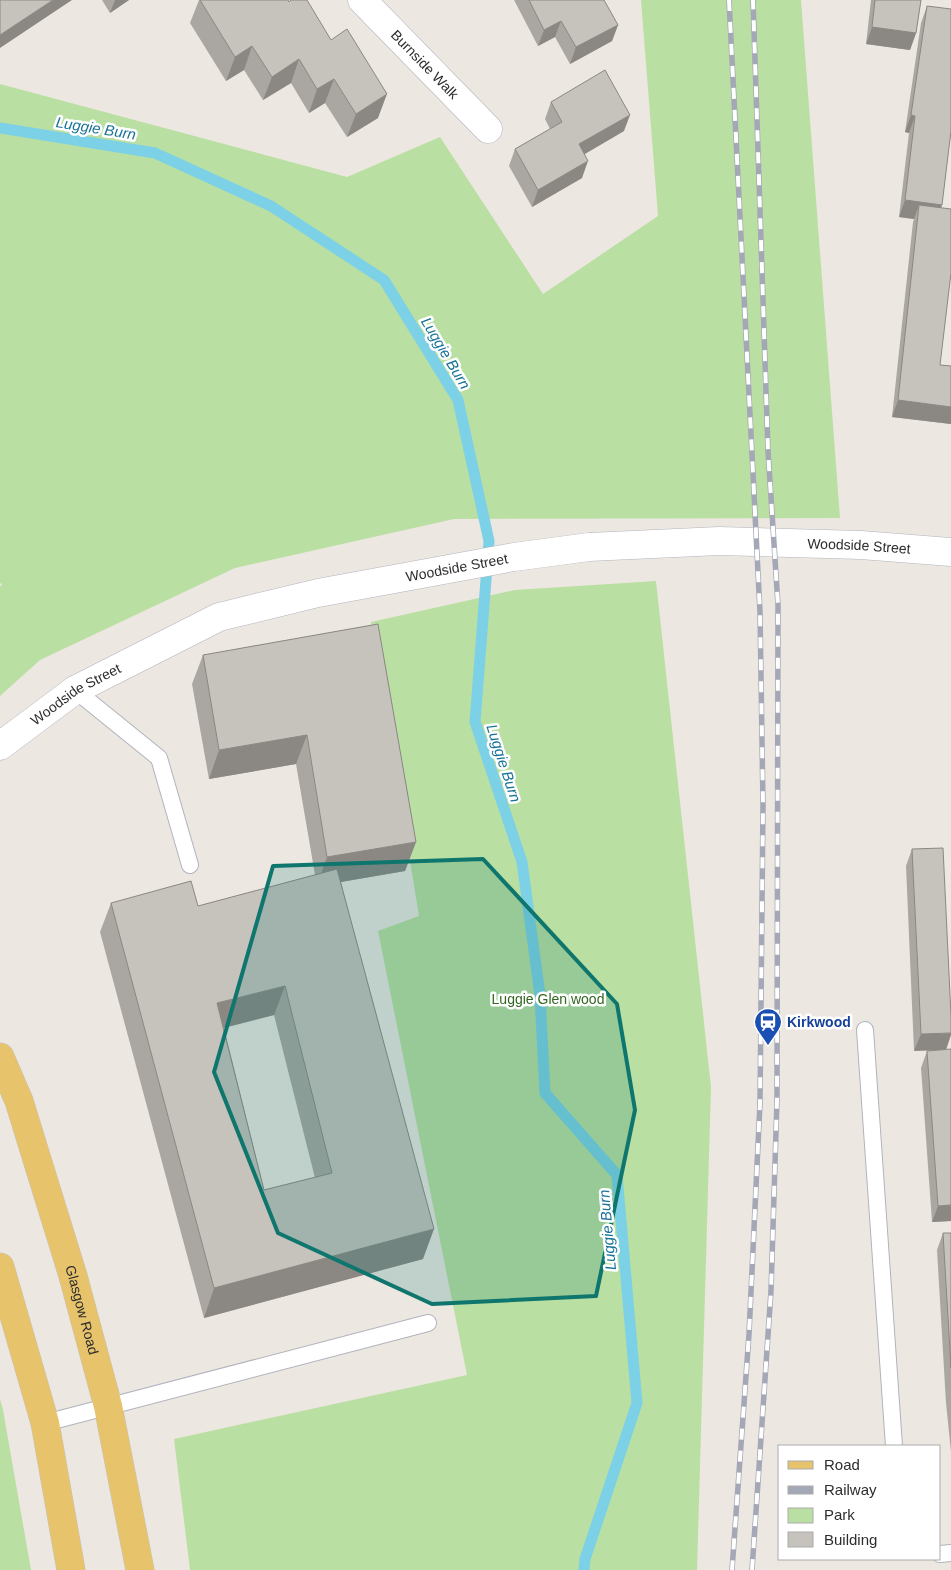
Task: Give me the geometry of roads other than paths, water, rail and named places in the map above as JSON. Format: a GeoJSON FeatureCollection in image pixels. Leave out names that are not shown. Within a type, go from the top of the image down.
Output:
{"type":"FeatureCollection","features":[{"type":"Feature","properties":{"kind":"main road","name":"Glasgow Road"},"geometry":{"type":"LineString","coordinates":[[0,1057],[19,1101],[73,1276],[108,1406],[140,1570]]}},
{"type":"Feature","properties":{"kind":"main road"},"geometry":{"type":"LineString","coordinates":[[0,1268],[45,1423],[71,1570]]}},
{"type":"Feature","properties":{"kind":"street","name":"Burnside Walk"},"geometry":{"type":"LineString","coordinates":[[376,5],[488,129]]}},
{"type":"Feature","properties":{"kind":"street","name":"Woodside Street"},"geometry":{"type":"LineString","coordinates":[[0,746],[75,690],[219,617],[318,593],[514,557],[589,547],[719,541],[860,545],[951,552]]}},
{"type":"Feature","properties":{"kind":"lane"},"geometry":{"type":"LineString","coordinates":[[75,690],[158,758],[190,865]]}},
{"type":"Feature","properties":{"kind":"lane"},"geometry":{"type":"LineString","coordinates":[[865,1030],[894,1445]]}},
{"type":"Feature","properties":{"kind":"lane"},"geometry":{"type":"LineString","coordinates":[[45,1423],[428,1323]]}},
{"type":"Feature","properties":{"kind":"waterway","name":"Luggie Burn"},"geometry":{"type":"LineString","coordinates":[[0,128],[155,153],[271,206],[384,280],[458,400],[489,541],[475,722],[522,862],[540,995],[545,1093],[617,1175],[637,1403],[585,1559],[584,1570]]}},
{"type":"Feature","properties":{"kind":"railway"},"geometry":{"type":"LineString","coordinates":[[729,0],[760,612],[763,805],[760,1103],[749,1334],[732,1570]]}},
{"type":"Feature","properties":{"kind":"railway"},"geometry":{"type":"LineString","coordinates":[[752,1570],[771,1291],[777,1100],[778,605],[768,451],[753,0]]}},
{"type":"Feature","properties":{"kind":"place","name":"Kirkwood"},"geometry":{"type":"Point","coordinates":[768,1046]}},
{"type":"Feature","properties":{"kind":"park label","name":"Luggie Glen wood"},"geometry":{"type":"Point","coordinates":[548,999]}}]}
